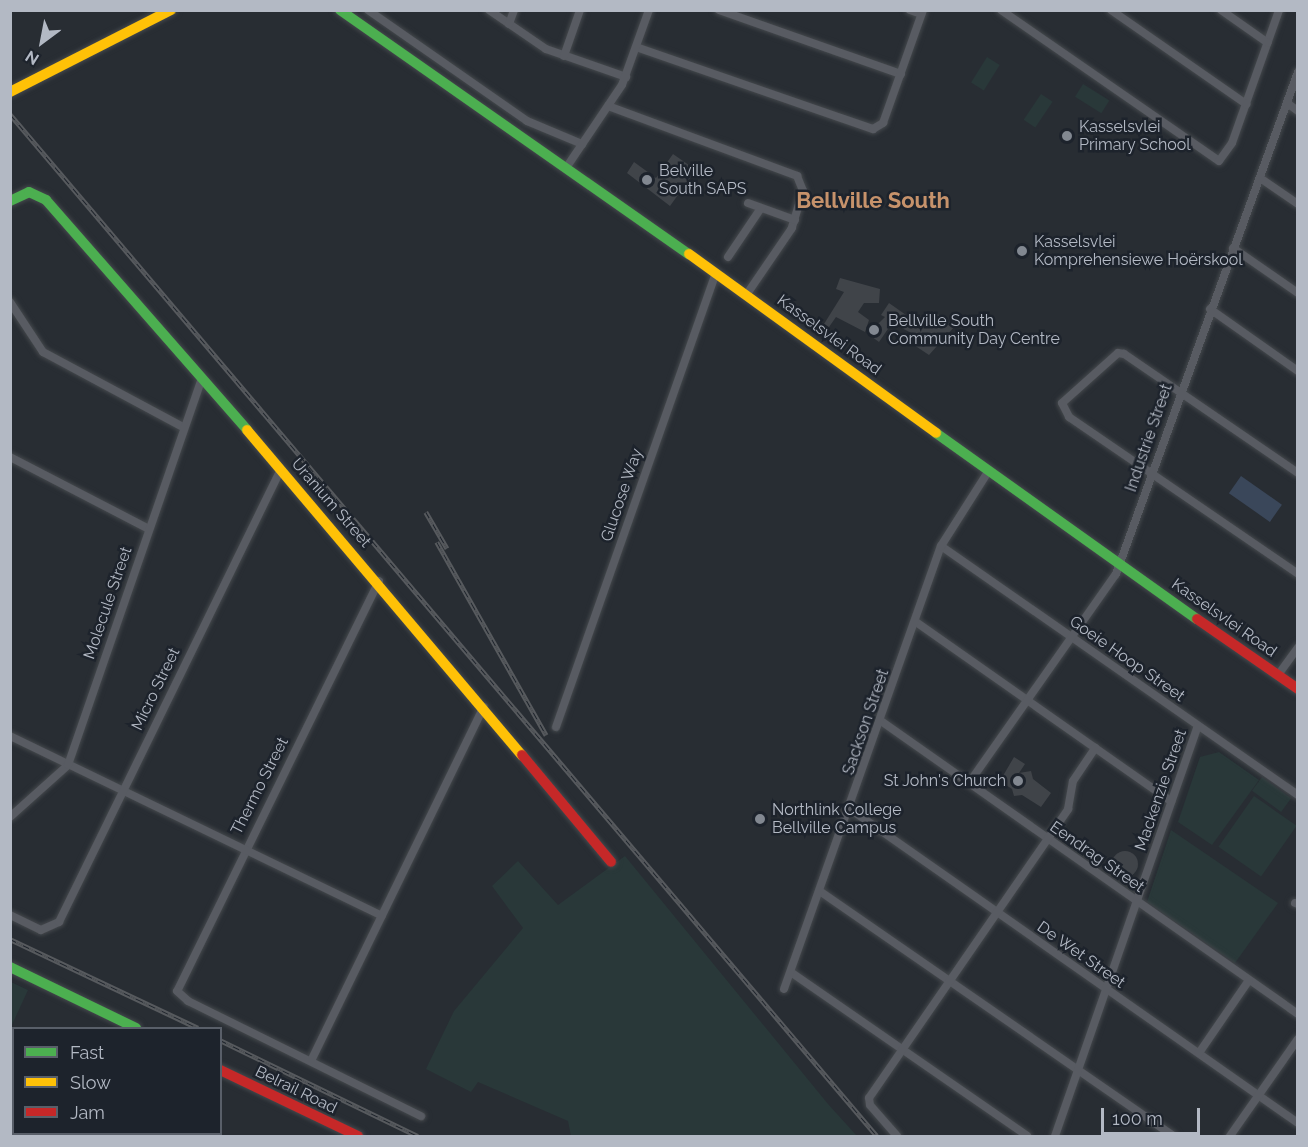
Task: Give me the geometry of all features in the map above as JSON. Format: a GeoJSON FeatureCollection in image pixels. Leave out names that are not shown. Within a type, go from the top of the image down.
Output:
{"type":"FeatureCollection","features":[{"type":"Feature","properties":{"kind":"street"},"geometry":{"type":"LineString","coordinates":[[14,90],[171,10]]}},
{"type":"Feature","properties":{"kind":"street","name":"Kasselsvlei Road"},"geometry":{"type":"LineString","coordinates":[[340,10],[747,294],[988,472],[1298,689]]}},
{"type":"Feature","properties":{"kind":"street"},"geometry":{"type":"LineString","coordinates":[[368,10],[527,121],[582,144]]}},
{"type":"Feature","properties":{"kind":"street"},"geometry":{"type":"LineString","coordinates":[[489,10],[564,56],[626,77]]}},
{"type":"Feature","properties":{"kind":"street"},"geometry":{"type":"LineString","coordinates":[[509,24],[514,10]]}},
{"type":"Feature","properties":{"kind":"street"},"geometry":{"type":"LineString","coordinates":[[564,56],[580,10]]}},
{"type":"Feature","properties":{"kind":"street"},"geometry":{"type":"LineString","coordinates":[[566,168],[626,77],[649,10]]}},
{"type":"Feature","properties":{"kind":"street"},"geometry":{"type":"LineString","coordinates":[[719,10],[901,74]]}},
{"type":"Feature","properties":{"kind":"street"},"geometry":{"type":"LineString","coordinates":[[636,47],[873,129],[883,123],[922,12],[910,10]]}},
{"type":"Feature","properties":{"kind":"street"},"geometry":{"type":"LineString","coordinates":[[1001,10],[1219,161],[1226,158],[1279,10]]}},
{"type":"Feature","properties":{"kind":"street"},"geometry":{"type":"LineString","coordinates":[[1111,10],[1246,105]]}},
{"type":"Feature","properties":{"kind":"street"},"geometry":{"type":"LineString","coordinates":[[1221,10],[1268,43]]}},
{"type":"Feature","properties":{"kind":"street","name":"Industrie Street"},"geometry":{"type":"LineString","coordinates":[[969,783],[1072,638],[1120,564],[1180,391],[1298,72]]}},
{"type":"Feature","properties":{"kind":"street"},"geometry":{"type":"LineString","coordinates":[[1287,103],[1298,111]]}},
{"type":"Feature","properties":{"kind":"street"},"geometry":{"type":"LineString","coordinates":[[608,106],[793,173],[803,191],[795,220],[747,294]]}},
{"type":"Feature","properties":{"kind":"street"},"geometry":{"type":"LineString","coordinates":[[1260,178],[1298,204]]}},
{"type":"Feature","properties":{"kind":"street","name":"Uranium Street"},"geometry":{"type":"LineString","coordinates":[[10,201],[29,192],[41,194],[379,581],[611,862]]}},
{"type":"Feature","properties":{"kind":"street"},"geometry":{"type":"LineString","coordinates":[[748,203],[795,220]]}},
{"type":"Feature","properties":{"kind":"street"},"geometry":{"type":"LineString","coordinates":[[728,257],[761,208]]}},
{"type":"Feature","properties":{"kind":"street"},"geometry":{"type":"LineString","coordinates":[[1233,248],[1298,293]]}},
{"type":"Feature","properties":{"kind":"street","name":"Glucose Way"},"geometry":{"type":"LineString","coordinates":[[556,727],[716,273]]}},
{"type":"Feature","properties":{"kind":"street"},"geometry":{"type":"LineString","coordinates":[[10,302],[43,352],[183,427]]}},
{"type":"Feature","properties":{"kind":"street"},"geometry":{"type":"LineString","coordinates":[[1210,309],[1298,371]]}},
{"type":"Feature","properties":{"kind":"street"},"geometry":{"type":"LineString","coordinates":[[1298,473],[1180,391],[1118,353],[1066,397],[1063,411],[1298,574]]}},
{"type":"Feature","properties":{"kind":"street","name":"Molecule Street"},"geometry":{"type":"LineString","coordinates":[[10,817],[68,765],[147,528],[202,378]]}},
{"type":"Feature","properties":{"kind":"street"},"geometry":{"type":"LineString","coordinates":[[10,457],[147,528]]}},
{"type":"Feature","properties":{"kind":"street","name":"Micro Street"},"geometry":{"type":"LineString","coordinates":[[10,915],[41,930],[58,922],[281,469]]}},
{"type":"Feature","properties":{"kind":"street","name":"Sackson Street"},"geometry":{"type":"LineString","coordinates":[[784,989],[821,892],[941,546],[988,472]]}},
{"type":"Feature","properties":{"kind":"street","name":"Goeie Hoop Street"},"geometry":{"type":"LineString","coordinates":[[941,546],[1298,795]]}},
{"type":"Feature","properties":{"kind":"street","name":"Thermo Street"},"geometry":{"type":"LineString","coordinates":[[311,1062],[189,1001],[177,991],[180,980],[244,847],[379,581]]}},
{"type":"Feature","properties":{"kind":"street"},"geometry":{"type":"LineString","coordinates":[[916,622],[1171,801]]}},
{"type":"Feature","properties":{"kind":"street"},"geometry":{"type":"LineString","coordinates":[[1278,675],[1298,647]]}},
{"type":"Feature","properties":{"kind":"street"},"geometry":{"type":"LineString","coordinates":[[421,1116],[311,1062],[484,707]]}},
{"type":"Feature","properties":{"kind":"street","name":"Eendrag Street"},"geometry":{"type":"LineString","coordinates":[[881,721],[1298,1014]]}},
{"type":"Feature","properties":{"kind":"street","name":"Mackenzie Street"},"geometry":{"type":"LineString","coordinates":[[1055,1137],[1198,726]]}},
{"type":"Feature","properties":{"kind":"street"},"geometry":{"type":"LineString","coordinates":[[10,736],[68,765],[123,788],[382,916]]}},
{"type":"Feature","properties":{"kind":"street"},"geometry":{"type":"LineString","coordinates":[[897,1137],[868,1102],[901,1050],[1068,809],[1073,781],[1095,748]]}},
{"type":"Feature","properties":{"kind":"street","name":"De Wet Street"},"geometry":{"type":"LineString","coordinates":[[850,809],[1298,1123]]}},
{"type":"Feature","properties":{"kind":"street"},"geometry":{"type":"LineString","coordinates":[[821,892],[1173,1137]]}},
{"type":"Feature","properties":{"kind":"street"},"geometry":{"type":"LineString","coordinates":[[10,967],[132,1027]]}},
{"type":"Feature","properties":{"kind":"street"},"geometry":{"type":"LineString","coordinates":[[792,973],[1027,1137]]}},
{"type":"Feature","properties":{"kind":"street"},"geometry":{"type":"LineString","coordinates":[[1199,1053],[1249,980]]}},
{"type":"Feature","properties":{"kind":"street"},"geometry":{"type":"LineString","coordinates":[[1230,1137],[1298,1039]]}},
{"type":"Feature","properties":{"kind":"street","name":"Belrail Road"},"geometry":{"type":"LineString","coordinates":[[222,1071],[358,1137]]}},
{"type":"Feature","properties":{"kind":"shaded area"},"geometry":{"type":"Polygon","coordinates":[[[987,57],[1000,65],[984,90],[971,82],[987,57]]]}},
{"type":"Feature","properties":{"kind":"shaded area"},"geometry":{"type":"Polygon","coordinates":[[[1083,84],[1109,100],[1101,113],[1075,97],[1083,84]]]}},
{"type":"Feature","properties":{"kind":"shaded area"},"geometry":{"type":"Polygon","coordinates":[[[1041,94],[1053,102],[1035,128],[1024,120],[1041,94]]]}},
{"type":"Feature","properties":{"kind":"shaded area"},"geometry":{"type":"Polygon","coordinates":[[[1219,752],[1259,780],[1212,845],[1178,822],[1200,757],[1219,752]]]}},
{"type":"Feature","properties":{"kind":"shaded area"},"geometry":{"type":"Polygon","coordinates":[[[1262,777],[1291,798],[1281,812],[1252,791],[1262,777]]]}},
{"type":"Feature","properties":{"kind":"shaded area"},"geometry":{"type":"Polygon","coordinates":[[[1254,796],[1297,826],[1261,877],[1218,847],[1254,796]]]}},
{"type":"Feature","properties":{"kind":"shaded area"},"geometry":{"type":"Polygon","coordinates":[[[1171,830],[1278,903],[1235,963],[1147,902],[1171,830]]]}},
{"type":"Feature","properties":{"kind":"shaded area"},"geometry":{"type":"Polygon","coordinates":[[[625,856],[828,1104],[857,1136],[571,1136],[568,1121],[478,1082],[471,1092],[426,1069],[454,1011],[523,928],[492,886],[518,861],[558,905],[625,856]]]}},
{"type":"Feature","properties":{"kind":"shaded area"},"geometry":{"type":"Polygon","coordinates":[[[11,982],[28,990],[11,1027],[11,982]]]}},
{"type":"Feature","properties":{"kind":"water"},"geometry":{"type":"Polygon","coordinates":[[[1241,476],[1282,505],[1270,522],[1229,493],[1241,476]]]}},
{"type":"Feature","properties":{"kind":"building","name":"Belville South SAPS"},"geometry":{"type":"Polygon","coordinates":[[[673,154],[696,170],[670,206],[627,173],[634,162],[656,178],[673,154]]]}},
{"type":"Feature","properties":{"kind":"building"},"geometry":{"type":"Polygon","coordinates":[[[840,278],[880,289],[879,303],[864,303],[858,312],[869,320],[865,332],[836,317],[829,327],[824,324],[844,292],[836,289],[840,278]]]}},
{"type":"Feature","properties":{"kind":"building","name":"Bellville South Community Day Centre"},"geometry":{"type":"Polygon","coordinates":[[[889,303],[916,322],[921,316],[927,320],[933,311],[955,326],[929,355],[914,345],[919,337],[892,323],[879,342],[868,334],[885,317],[881,315],[889,303]]]}},
{"type":"Feature","properties":{"kind":"building","name":"St John's Church"},"geometry":{"type":"Polygon","coordinates":[[[1014,757],[1025,764],[1019,773],[1031,771],[1033,779],[1051,793],[1041,807],[1022,795],[1014,796],[1012,789],[1000,781],[1014,757]]]}},
{"type":"Feature","properties":{"kind":"building"},"geometry":{"type":"Polygon","coordinates":[[[1125,851],[1134,855],[1138,864],[1134,873],[1125,877],[1116,873],[1112,864],[1116,855],[1125,851]]]}},
{"type":"Feature","properties":{"kind":"railway"},"geometry":{"type":"LineString","coordinates":[[10,114],[877,1136]]}},
{"type":"Feature","properties":{"kind":"railway"},"geometry":{"type":"LineString","coordinates":[[426,512],[447,548]]}},
{"type":"Feature","properties":{"kind":"railway"},"geometry":{"type":"LineString","coordinates":[[437,542],[546,735]]}},
{"type":"Feature","properties":{"kind":"railway"},"geometry":{"type":"LineString","coordinates":[[10,939],[196,1027]]}},
{"type":"Feature","properties":{"kind":"railway"},"geometry":{"type":"LineString","coordinates":[[222,1041],[418,1136]]}},
{"type":"Feature","properties":{"kind":"traffic: fast"},"geometry":{"type":"LineString","coordinates":[[340,10],[689,254]]}},
{"type":"Feature","properties":{"kind":"traffic: fast"},"geometry":{"type":"LineString","coordinates":[[10,201],[29,192],[46,200],[247,430]]}},
{"type":"Feature","properties":{"kind":"traffic: fast"},"geometry":{"type":"LineString","coordinates":[[936,433],[1197,619]]}},
{"type":"Feature","properties":{"kind":"traffic: fast"},"geometry":{"type":"LineString","coordinates":[[10,967],[134,1027]]}},
{"type":"Feature","properties":{"kind":"traffic: slow"},"geometry":{"type":"LineString","coordinates":[[10,92],[171,10]]}},
{"type":"Feature","properties":{"kind":"traffic: slow"},"geometry":{"type":"LineString","coordinates":[[689,254],[936,433]]}},
{"type":"Feature","properties":{"kind":"traffic: slow"},"geometry":{"type":"LineString","coordinates":[[247,430],[522,755]]}},
{"type":"Feature","properties":{"kind":"traffic: jam"},"geometry":{"type":"LineString","coordinates":[[1197,619],[1298,689]]}},
{"type":"Feature","properties":{"kind":"traffic: jam"},"geometry":{"type":"LineString","coordinates":[[522,755],[611,862]]}},
{"type":"Feature","properties":{"kind":"traffic: jam"},"geometry":{"type":"LineString","coordinates":[[222,1071],[358,1136]]}},
{"type":"Feature","properties":{"kind":"place","name":"Kasselsvlei Primary School"},"geometry":{"type":"Point","coordinates":[1067,136]}},
{"type":"Feature","properties":{"kind":"place","name":"Belville South SAPS"},"geometry":{"type":"Point","coordinates":[647,180]}},
{"type":"Feature","properties":{"kind":"place","name":"Kasselsvlei Komprehensiewe Hoërskool"},"geometry":{"type":"Point","coordinates":[1022,251]}},
{"type":"Feature","properties":{"kind":"place","name":"Bellville South Community Day Centre"},"geometry":{"type":"Point","coordinates":[874,330]}},
{"type":"Feature","properties":{"kind":"place","name":"St John's Church"},"geometry":{"type":"Point","coordinates":[1018,781]}},
{"type":"Feature","properties":{"kind":"place","name":"Northlink College Bellville Campus"},"geometry":{"type":"Point","coordinates":[760,819]}},
{"type":"Feature","properties":{"kind":"district","name":"Bellville South"},"geometry":{"type":"Point","coordinates":[873,201]}}]}
